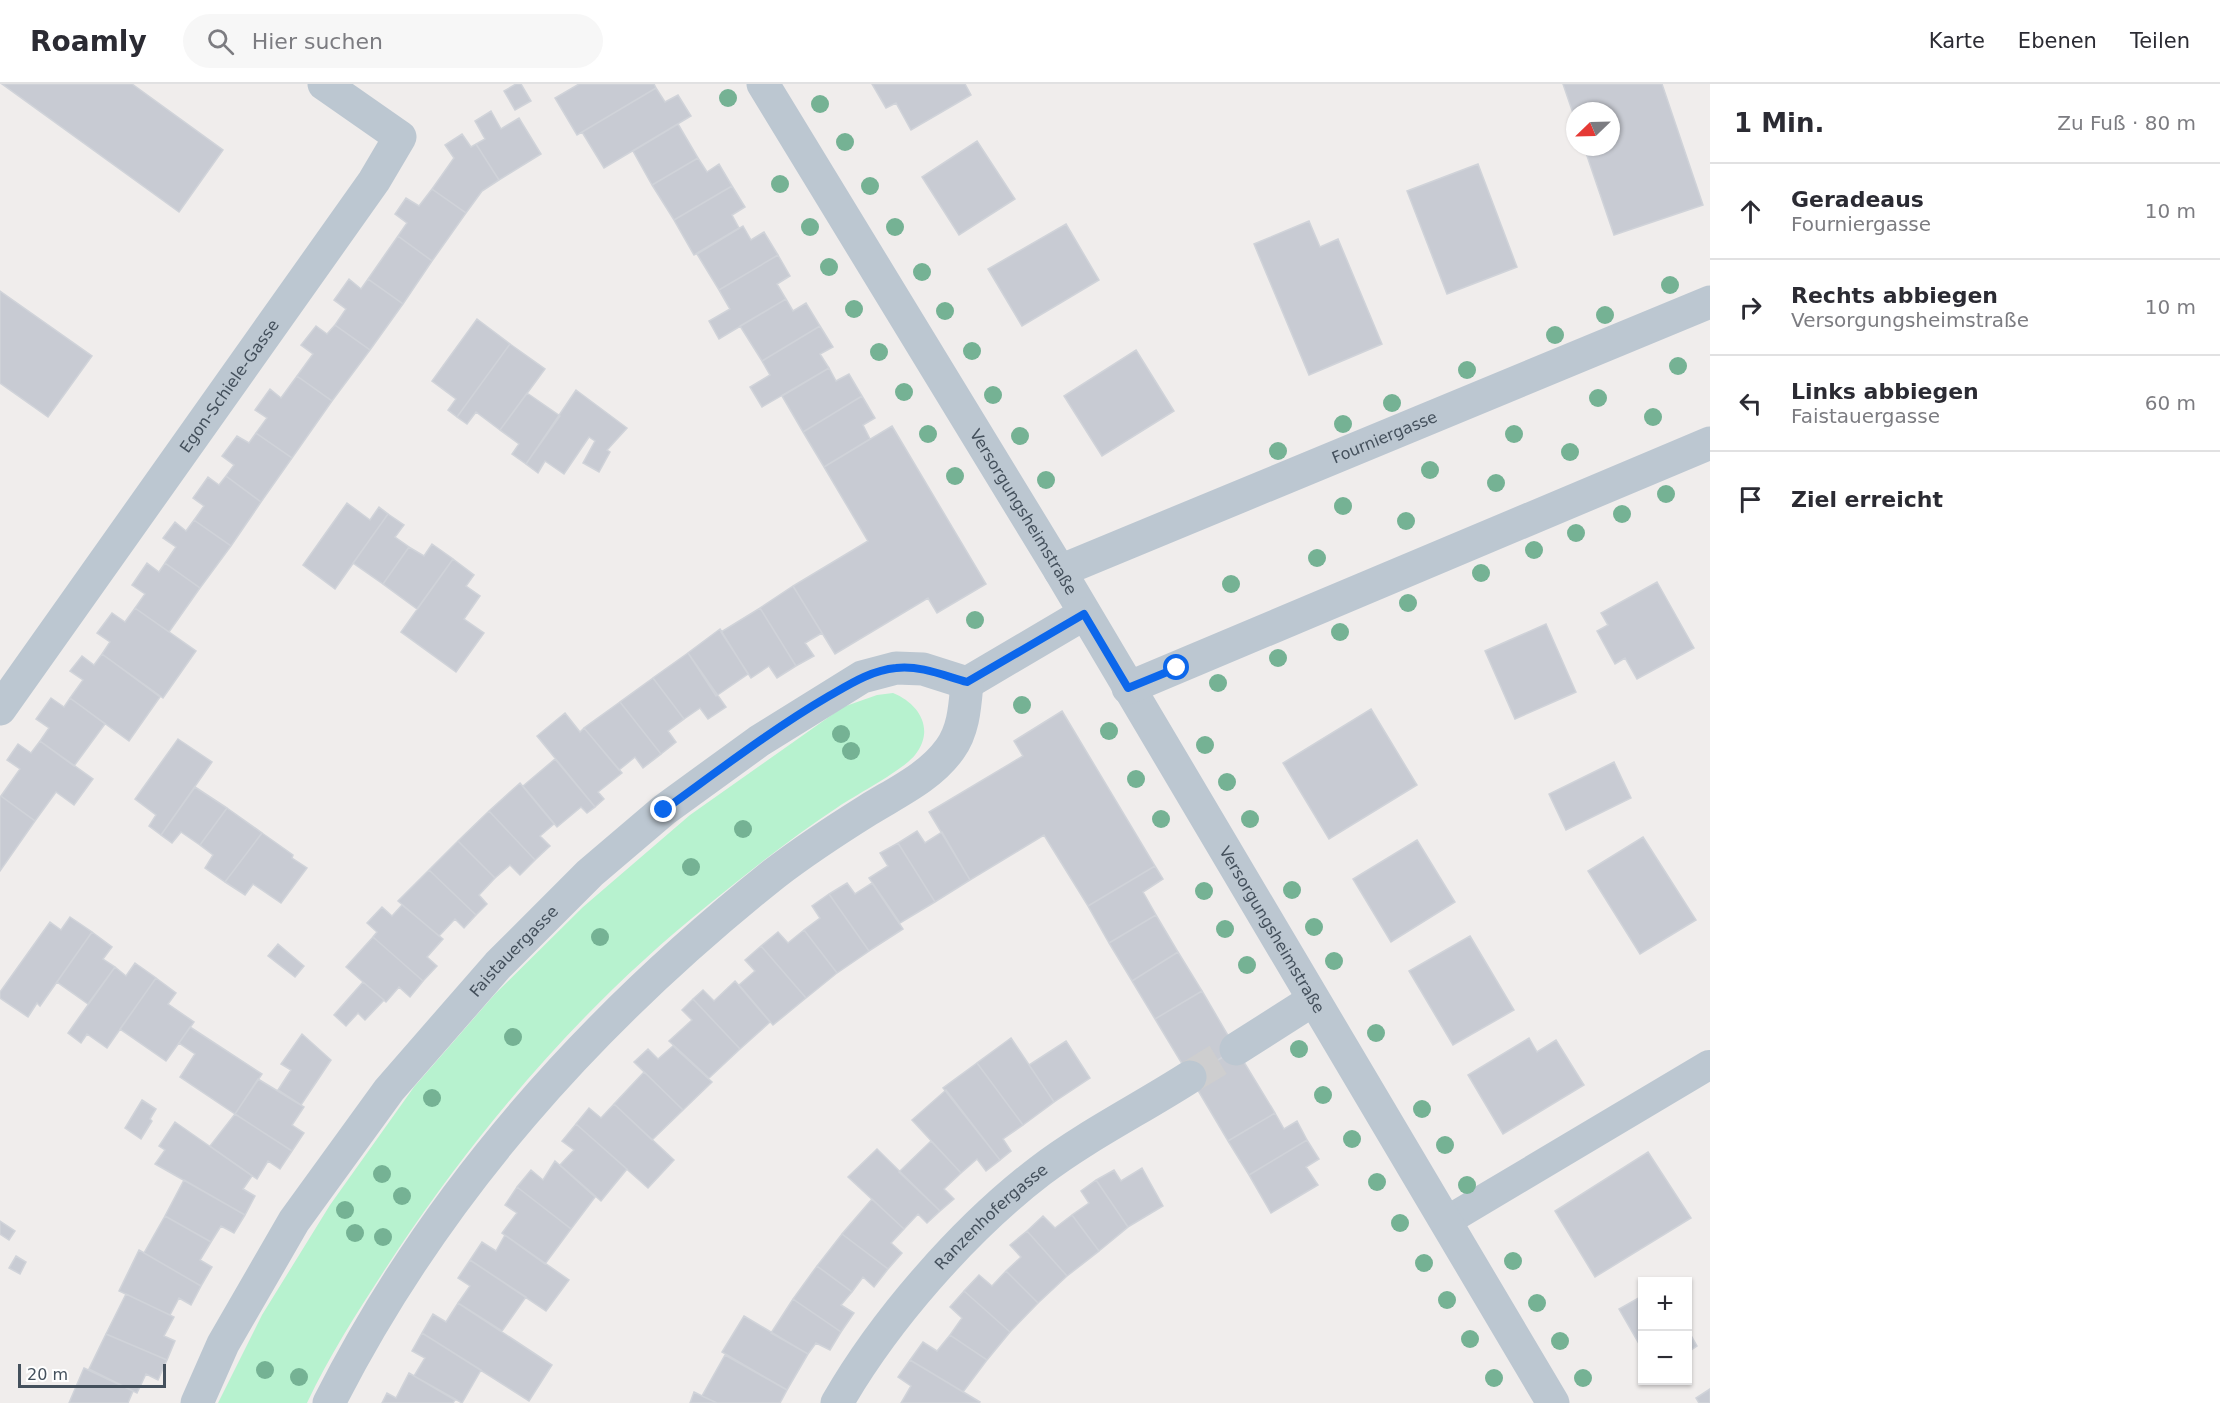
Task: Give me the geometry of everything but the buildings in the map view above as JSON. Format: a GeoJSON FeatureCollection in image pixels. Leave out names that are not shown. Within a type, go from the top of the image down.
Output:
{"type":"FeatureCollection","features":[{"type":"Feature","properties":{"kind":"street","name":"Egon-Schiele-Gasse"},"geometry":{"type":"LineString","coordinates":[[0,709],[374,181],[399,137],[324,84]]}},
{"type":"Feature","properties":{"kind":"street","name":"Versorgungsheimstraße"},"geometry":{"type":"LineString","coordinates":[[763,84],[1060,572],[1553,1403]]}},
{"type":"Feature","properties":{"kind":"street","name":"Fourniergasse"},"geometry":{"type":"LineString","coordinates":[[1060,572],[1710,302]]}},
{"type":"Feature","properties":{"kind":"street"},"geometry":{"type":"LineString","coordinates":[[1128,688],[1710,443]]}},
{"type":"Feature","properties":{"kind":"street"},"geometry":{"type":"LineString","coordinates":[[329,1403],[353,1357],[425,1241],[483,1163],[559,1072],[642,987],[729,910],[838,829],[930,772],[951,747],[956,737],[963,718],[967,682],[1084,614]]}},
{"type":"Feature","properties":{"kind":"street","name":"Faistauergasse"},"geometry":{"type":"LineString","coordinates":[[197,1403],[224,1344],[294,1221],[389,1090],[498,965],[590,873],[664,810],[759,741],[815,704],[862,677],[896,668],[923,669],[967,682]]}},
{"type":"Feature","properties":{"kind":"street"},"geometry":{"type":"LineString","coordinates":[[1236,1049],[1313,1000]]}},
{"type":"Feature","properties":{"kind":"street","name":"Ranzenhofergasse"},"geometry":{"type":"LineString","coordinates":[[837,1403],[873,1347],[909,1301],[996,1207],[1041,1170],[1190,1077]]}},
{"type":"Feature","properties":{"kind":"lane"},"geometry":{"type":"LineString","coordinates":[[1445,1222],[1709,1065]]}},
{"type":"Feature","properties":{"kind":"green space"},"geometry":{"type":"Polygon","coordinates":[[[893,693],[911,704],[922,719],[924,736],[915,755],[890,775],[846,802],[771,854],[663,943],[579,1023],[502,1110],[431,1203],[349,1326],[307,1403],[218,1403],[262,1315],[330,1205],[414,1087],[495,994],[583,907],[690,815],[843,707],[877,695],[893,693]]]}},
{"type":"Feature","properties":{"kind":"tunnel"},"geometry":{"type":"LineString","coordinates":[[1190,1077],[1236,1049]]}},
{"type":"Feature","properties":{"kind":"route"},"geometry":{"type":"LineString","coordinates":[[664,810],[759,741],[815,704],[862,677],[896,668],[923,669],[967,682],[1084,614],[1128,688],[1177,668]]}}]}
